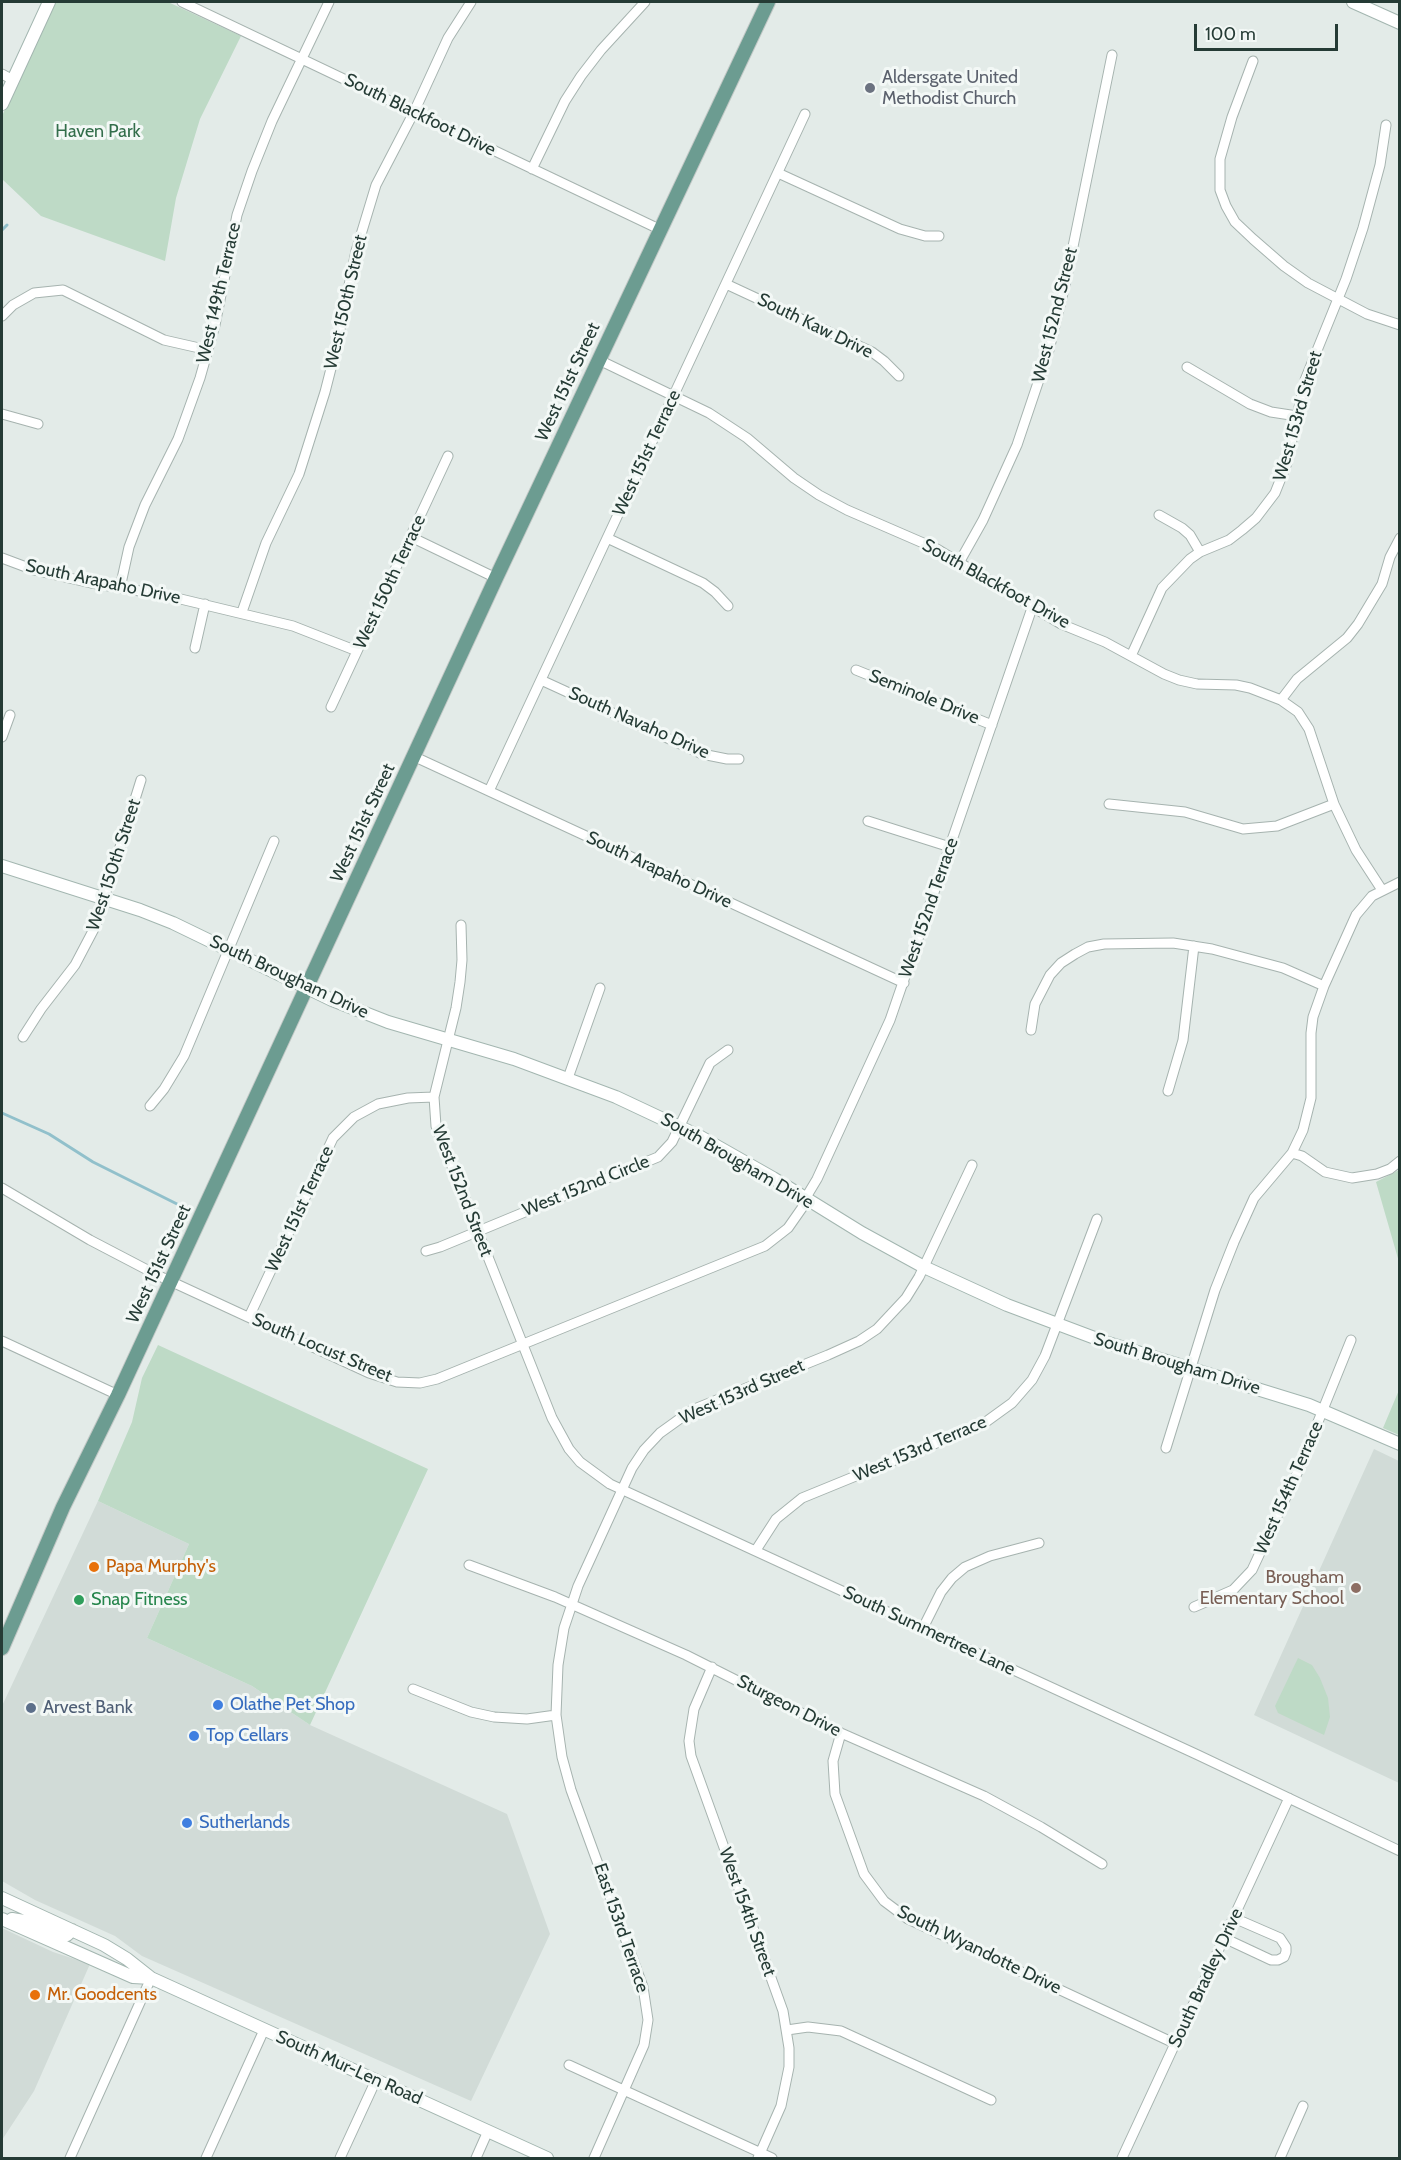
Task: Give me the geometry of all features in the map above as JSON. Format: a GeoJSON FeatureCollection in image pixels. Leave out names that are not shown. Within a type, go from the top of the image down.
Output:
{"type":"FeatureCollection","features":[{"type":"Feature","properties":{"kind":"main road","name":"West 151st Street"},"geometry":{"type":"LineString","coordinates":[[2,1648],[7,1623],[118,1395],[764,6]]}},
{"type":"Feature","properties":{"kind":"street"},"geometry":{"type":"LineString","coordinates":[[2,104],[7,77],[49,2]]}},
{"type":"Feature","properties":{"kind":"street","name":"West 149th Terrace"},"geometry":{"type":"LineString","coordinates":[[120,588],[129,548],[145,505],[178,439],[200,378],[237,215],[272,121],[329,2]]}},
{"type":"Feature","properties":{"kind":"street","name":"West 150th Street"},"geometry":{"type":"LineString","coordinates":[[242,612],[266,543],[299,474],[325,392],[356,251],[376,185],[414,112],[448,38],[471,2]]}},
{"type":"Feature","properties":{"kind":"street"},"geometry":{"type":"LineString","coordinates":[[532,169],[565,101],[581,76],[601,50],[645,2]]}},
{"type":"Feature","properties":{"kind":"street"},"geometry":{"type":"LineString","coordinates":[[1353,2],[1400,23]]}},
{"type":"Feature","properties":{"kind":"street","name":"South Blackfoot Drive"},"geometry":{"type":"LineString","coordinates":[[187,3],[659,229]]}},
{"type":"Feature","properties":{"kind":"street","name":"West 152nd Street"},"geometry":{"type":"LineString","coordinates":[[960,561],[1017,445],[1049,350],[1066,281],[1112,55]]}},
{"type":"Feature","properties":{"kind":"street"},"geometry":{"type":"LineString","coordinates":[[1253,61],[1229,125],[1220,159],[1220,190],[1226,206],[1235,222],[1284,266],[1337,299],[1367,314],[1400,325]]}},
{"type":"Feature","properties":{"kind":"street","name":"West 151st Terrace"},"geometry":{"type":"LineString","coordinates":[[489,791],[805,114]]}},
{"type":"Feature","properties":{"kind":"street","name":"West 153rd Street"},"geometry":{"type":"LineString","coordinates":[[1131,656],[1162,588],[1179,568],[1200,552],[1229,540],[1242,530],[1267,505],[1275,493],[1287,463],[1311,363],[1355,254],[1373,194],[1385,142],[1386,125]]}},
{"type":"Feature","properties":{"kind":"street"},"geometry":{"type":"LineString","coordinates":[[778,173],[900,229],[925,236],[939,236]]}},
{"type":"Feature","properties":{"kind":"street","name":"South Kaw Drive"},"geometry":{"type":"LineString","coordinates":[[726,284],[872,352],[899,376]]}},
{"type":"Feature","properties":{"kind":"street"},"geometry":{"type":"LineString","coordinates":[[2,316],[13,305],[34,293],[63,290],[164,340],[208,350]]}},
{"type":"Feature","properties":{"kind":"street","name":"South Blackfoot Drive"},"geometry":{"type":"LineString","coordinates":[[599,360],[709,413],[736,430],[794,478],[819,495],[960,561],[1061,624],[1105,642],[1179,680],[1197,684],[1236,685],[1281,700],[1298,712],[1309,729],[1334,804],[1356,850],[1382,890]]}},
{"type":"Feature","properties":{"kind":"street"},"geometry":{"type":"LineString","coordinates":[[1187,367],[1250,404],[1270,411],[1297,416]]}},
{"type":"Feature","properties":{"kind":"street"},"geometry":{"type":"LineString","coordinates":[[2,414],[38,424]]}},
{"type":"Feature","properties":{"kind":"street","name":"West 150th Terrace"},"geometry":{"type":"LineString","coordinates":[[331,707],[448,456]]}},
{"type":"Feature","properties":{"kind":"street"},"geometry":{"type":"LineString","coordinates":[[1159,514],[1190,535],[1200,552]]}},
{"type":"Feature","properties":{"kind":"street"},"geometry":{"type":"LineString","coordinates":[[411,537],[496,578]]}},
{"type":"Feature","properties":{"kind":"street"},"geometry":{"type":"LineString","coordinates":[[607,538],[703,583],[728,606]]}},
{"type":"Feature","properties":{"kind":"street"},"geometry":{"type":"LineString","coordinates":[[1281,700],[1297,679],[1347,638],[1358,624],[1382,584],[1390,557],[1400,538]]}},
{"type":"Feature","properties":{"kind":"street","name":"South Arapaho Drive"},"geometry":{"type":"LineString","coordinates":[[2,558],[34,570],[242,612],[293,626],[357,651]]}},
{"type":"Feature","properties":{"kind":"street","name":"South Arapaho Drive"},"geometry":{"type":"LineString","coordinates":[[195,648],[205,604]]}},
{"type":"Feature","properties":{"kind":"street","name":"West 152nd Terrace"},"geometry":{"type":"LineString","coordinates":[[805,1199],[847,1116],[890,1020],[1032,608]]}},
{"type":"Feature","properties":{"kind":"street","name":"Seminole Drive"},"geometry":{"type":"LineString","coordinates":[[856,670],[992,724]]}},
{"type":"Feature","properties":{"kind":"street","name":"South Navaho Drive"},"geometry":{"type":"LineString","coordinates":[[541,680],[702,754],[739,759]]}},
{"type":"Feature","properties":{"kind":"street"},"geometry":{"type":"LineString","coordinates":[[2,736],[10,715]]}},
{"type":"Feature","properties":{"kind":"street","name":"South Arapaho Drive"},"geometry":{"type":"LineString","coordinates":[[414,756],[904,983]]}},
{"type":"Feature","properties":{"kind":"street","name":"West 150th Street"},"geometry":{"type":"LineString","coordinates":[[23,1037],[41,1009],[75,965],[95,927],[141,780]]}},
{"type":"Feature","properties":{"kind":"street"},"geometry":{"type":"LineString","coordinates":[[1109,804],[1185,812],[1243,829],[1277,826],[1334,804]]}},
{"type":"Feature","properties":{"kind":"street"},"geometry":{"type":"LineString","coordinates":[[868,821],[950,848]]}},
{"type":"Feature","properties":{"kind":"street"},"geometry":{"type":"LineString","coordinates":[[150,1106],[177,1068],[230,950],[274,842]]}},
{"type":"Feature","properties":{"kind":"street","name":"South Brougham Drive"},"geometry":{"type":"LineString","coordinates":[[2,866],[105,898],[173,923],[371,1016],[568,1077],[616,1096],[740,1158],[862,1233],[924,1267],[1006,1305],[1057,1326],[1322,1410],[1400,1444]]}},
{"type":"Feature","properties":{"kind":"street"},"geometry":{"type":"LineString","coordinates":[[1166,1448],[1215,1290],[1250,1207],[1262,1187],[1292,1153],[1303,1130],[1311,1098],[1313,1017],[1323,986],[1356,915],[1372,896],[1400,882]]}},
{"type":"Feature","properties":{"kind":"street","name":"West 152nd Street"},"geometry":{"type":"LineString","coordinates":[[460,925],[460,982],[434,1097],[436,1126],[523,1345]]}},
{"type":"Feature","properties":{"kind":"street"},"geometry":{"type":"LineString","coordinates":[[1030,1030],[1035,1004],[1050,975],[1061,963],[1075,954],[1088,947],[1104,944],[1173,943],[1234,953],[1283,968],[1323,986]]}},
{"type":"Feature","properties":{"kind":"street"},"geometry":{"type":"LineString","coordinates":[[1168,1092],[1183,1040],[1194,946]]}},
{"type":"Feature","properties":{"kind":"street"},"geometry":{"type":"LineString","coordinates":[[568,1077],[600,988]]}},
{"type":"Feature","properties":{"kind":"street","name":"West 152nd Circle"},"geometry":{"type":"LineString","coordinates":[[426,1251],[658,1157],[672,1142],[710,1063],[728,1050]]}},
{"type":"Feature","properties":{"kind":"street","name":"West 151st Terrace"},"geometry":{"type":"LineString","coordinates":[[249,1317],[333,1138],[354,1117],[378,1104],[408,1098],[434,1097]]}},
{"type":"Feature","properties":{"kind":"street"},"geometry":{"type":"LineString","coordinates":[[1292,1153],[1302,1156],[1325,1172],[1352,1178],[1377,1174],[1400,1161]]}},
{"type":"Feature","properties":{"kind":"street","name":"West 153rd Street"},"geometry":{"type":"LineString","coordinates":[[556,1693],[559,1655],[571,1604],[622,1489],[644,1450],[677,1419],[703,1405],[859,1341],[891,1317],[906,1298],[924,1267],[972,1165]]}},
{"type":"Feature","properties":{"kind":"street","name":"South Locust Street"},"geometry":{"type":"LineString","coordinates":[[2,1188],[90,1240],[171,1281],[369,1373],[398,1382],[420,1383],[438,1379],[765,1246],[788,1228],[802,1208],[805,1199]]}},
{"type":"Feature","properties":{"kind":"street","name":"West 153rd Terrace"},"geometry":{"type":"LineString","coordinates":[[756,1550],[776,1519],[802,1498],[983,1424],[1002,1412],[1019,1396],[1032,1380],[1057,1326],[1097,1219]]}},
{"type":"Feature","properties":{"kind":"street","name":"West 154th Terrace"},"geometry":{"type":"LineString","coordinates":[[1194,1607],[1233,1590],[1252,1570],[1295,1478],[1351,1340]]}},
{"type":"Feature","properties":{"kind":"street"},"geometry":{"type":"LineString","coordinates":[[2,1341],[118,1395]]}},
{"type":"Feature","properties":{"kind":"street","name":"South Summertree Lane"},"geometry":{"type":"LineString","coordinates":[[523,1345],[559,1433],[569,1449],[595,1475],[1400,1851]]}},
{"type":"Feature","properties":{"kind":"street"},"geometry":{"type":"LineString","coordinates":[[923,1628],[941,1592],[965,1567],[990,1556],[1039,1543]]}},
{"type":"Feature","properties":{"kind":"street","name":"Sturgeon Drive"},"geometry":{"type":"LineString","coordinates":[[469,1565],[571,1604],[712,1667],[841,1733],[939,1774],[1041,1827],[1101,1864]]}},
{"type":"Feature","properties":{"kind":"street","name":"West 154th Street"},"geometry":{"type":"LineString","coordinates":[[712,1667],[694,1709],[690,1732],[691,1756],[783,2011],[787,2030],[789,2067],[786,2089],[778,2114],[759,2156]]}},
{"type":"Feature","properties":{"kind":"street"},"geometry":{"type":"LineString","coordinates":[[413,1689],[451,1706],[494,1717],[527,1719],[556,1715]]}},
{"type":"Feature","properties":{"kind":"street","name":"East 153rd Terrace"},"geometry":{"type":"LineString","coordinates":[[556,1693],[556,1715],[562,1757],[571,1790],[644,1987],[648,2020],[646,2037],[625,2091],[594,2158]]}},
{"type":"Feature","properties":{"kind":"street","name":"South Wyandotte Drive"},"geometry":{"type":"LineString","coordinates":[[841,1733],[833,1761],[835,1794],[864,1874],[884,1901],[908,1919],[1176,2044]]}},
{"type":"Feature","properties":{"kind":"street","name":"South Bradley Drive"},"geometry":{"type":"LineString","coordinates":[[1122,2158],[1289,1798]]}},
{"type":"Feature","properties":{"kind":"street","name":"South Mur-Len Road"},"geometry":{"type":"LineString","coordinates":[[2,1898],[104,1945],[152,1978],[547,2158]]}},
{"type":"Feature","properties":{"kind":"street"},"geometry":{"type":"LineString","coordinates":[[1224,1938],[1271,1959],[1278,1960],[1286,1953],[1286,1947],[1280,1938],[1234,1918]]}},
{"type":"Feature","properties":{"kind":"street"},"geometry":{"type":"LineString","coordinates":[[2,1919],[30,1922],[62,1936],[72,1930]]}},
{"type":"Feature","properties":{"kind":"street","name":"South Mur-Len Road"},"geometry":{"type":"LineString","coordinates":[[2,1919],[133,1977],[152,1978]]}},
{"type":"Feature","properties":{"kind":"street"},"geometry":{"type":"LineString","coordinates":[[70,2158],[152,1978]]}},
{"type":"Feature","properties":{"kind":"street"},"geometry":{"type":"LineString","coordinates":[[787,2030],[808,2027],[841,2031],[991,2100]]}},
{"type":"Feature","properties":{"kind":"street"},"geometry":{"type":"LineString","coordinates":[[206,2158],[264,2030]]}},
{"type":"Feature","properties":{"kind":"street"},"geometry":{"type":"LineString","coordinates":[[569,2065],[759,2156],[772,2158]]}},
{"type":"Feature","properties":{"kind":"street"},"geometry":{"type":"LineString","coordinates":[[340,2158],[376,2080]]}},
{"type":"Feature","properties":{"kind":"street"},"geometry":{"type":"LineString","coordinates":[[1280,2158],[1303,2106]]}},
{"type":"Feature","properties":{"kind":"street"},"geometry":{"type":"LineString","coordinates":[[476,2158],[488,2131]]}},
{"type":"Feature","properties":{"kind":"shaded area","name":"Brougham Elementary School"},"geometry":{"type":"Polygon","coordinates":[[[1374,1449],[1399,1461],[1399,1783],[1254,1715],[1374,1449]]]}},
{"type":"Feature","properties":{"kind":"shaded area"},"geometry":{"type":"Polygon","coordinates":[[[98,1501],[189,1544],[147,1638],[252,1686],[310,1725],[507,1814],[550,1934],[471,2101],[142,1956],[115,1936],[35,1900],[2,1881],[2,1706],[98,1501]]]}},
{"type":"Feature","properties":{"kind":"shaded area"},"geometry":{"type":"Polygon","coordinates":[[[2,1928],[53,1952],[90,1964],[34,2091],[2,2140],[2,1928]]]}},
{"type":"Feature","properties":{"kind":"green space","name":"Haven Park"},"geometry":{"type":"Polygon","coordinates":[[[55,2],[168,2],[241,36],[200,119],[176,198],[165,261],[41,216],[2,179],[2,116],[55,2]]]}},
{"type":"Feature","properties":{"kind":"green space"},"geometry":{"type":"Polygon","coordinates":[[[1399,1170],[1399,1262],[1376,1182],[1399,1170]]]}},
{"type":"Feature","properties":{"kind":"green space"},"geometry":{"type":"Polygon","coordinates":[[[158,1345],[428,1469],[310,1725],[252,1686],[147,1638],[189,1544],[98,1501],[132,1422],[142,1378],[158,1345]]]}},
{"type":"Feature","properties":{"kind":"green space"},"geometry":{"type":"Polygon","coordinates":[[[1399,1390],[1399,1435],[1383,1428],[1399,1390]]]}},
{"type":"Feature","properties":{"kind":"green space"},"geometry":{"type":"Polygon","coordinates":[[[1298,1658],[1312,1665],[1328,1698],[1330,1717],[1324,1735],[1278,1713],[1275,1706],[1298,1658]]]}},
{"type":"Feature","properties":{"kind":"waterway"},"geometry":{"type":"LineString","coordinates":[[2,230],[7,225]]}},
{"type":"Feature","properties":{"kind":"waterway"},"geometry":{"type":"LineString","coordinates":[[2,1113],[49,1134],[93,1162],[177,1204]]}},
{"type":"Feature","properties":{"kind":"place","name":"Aldersgate United Methodist Church"},"geometry":{"type":"Point","coordinates":[870,88]}},
{"type":"Feature","properties":{"kind":"place","name":"Papa Murphy's"},"geometry":{"type":"Point","coordinates":[94,1567]}},
{"type":"Feature","properties":{"kind":"place","name":"Brougham Elementary School"},"geometry":{"type":"Point","coordinates":[1356,1588]}},
{"type":"Feature","properties":{"kind":"place","name":"Snap Fitness"},"geometry":{"type":"Point","coordinates":[79,1600]}},
{"type":"Feature","properties":{"kind":"place","name":"Olathe Pet Shop"},"geometry":{"type":"Point","coordinates":[218,1705]}},
{"type":"Feature","properties":{"kind":"place","name":"Arvest Bank"},"geometry":{"type":"Point","coordinates":[31,1708]}},
{"type":"Feature","properties":{"kind":"place","name":"Top Cellars"},"geometry":{"type":"Point","coordinates":[194,1736]}},
{"type":"Feature","properties":{"kind":"place","name":"Sutherlands"},"geometry":{"type":"Point","coordinates":[187,1823]}},
{"type":"Feature","properties":{"kind":"place","name":"Mr. Goodcents"},"geometry":{"type":"Point","coordinates":[35,1995]}}]}
